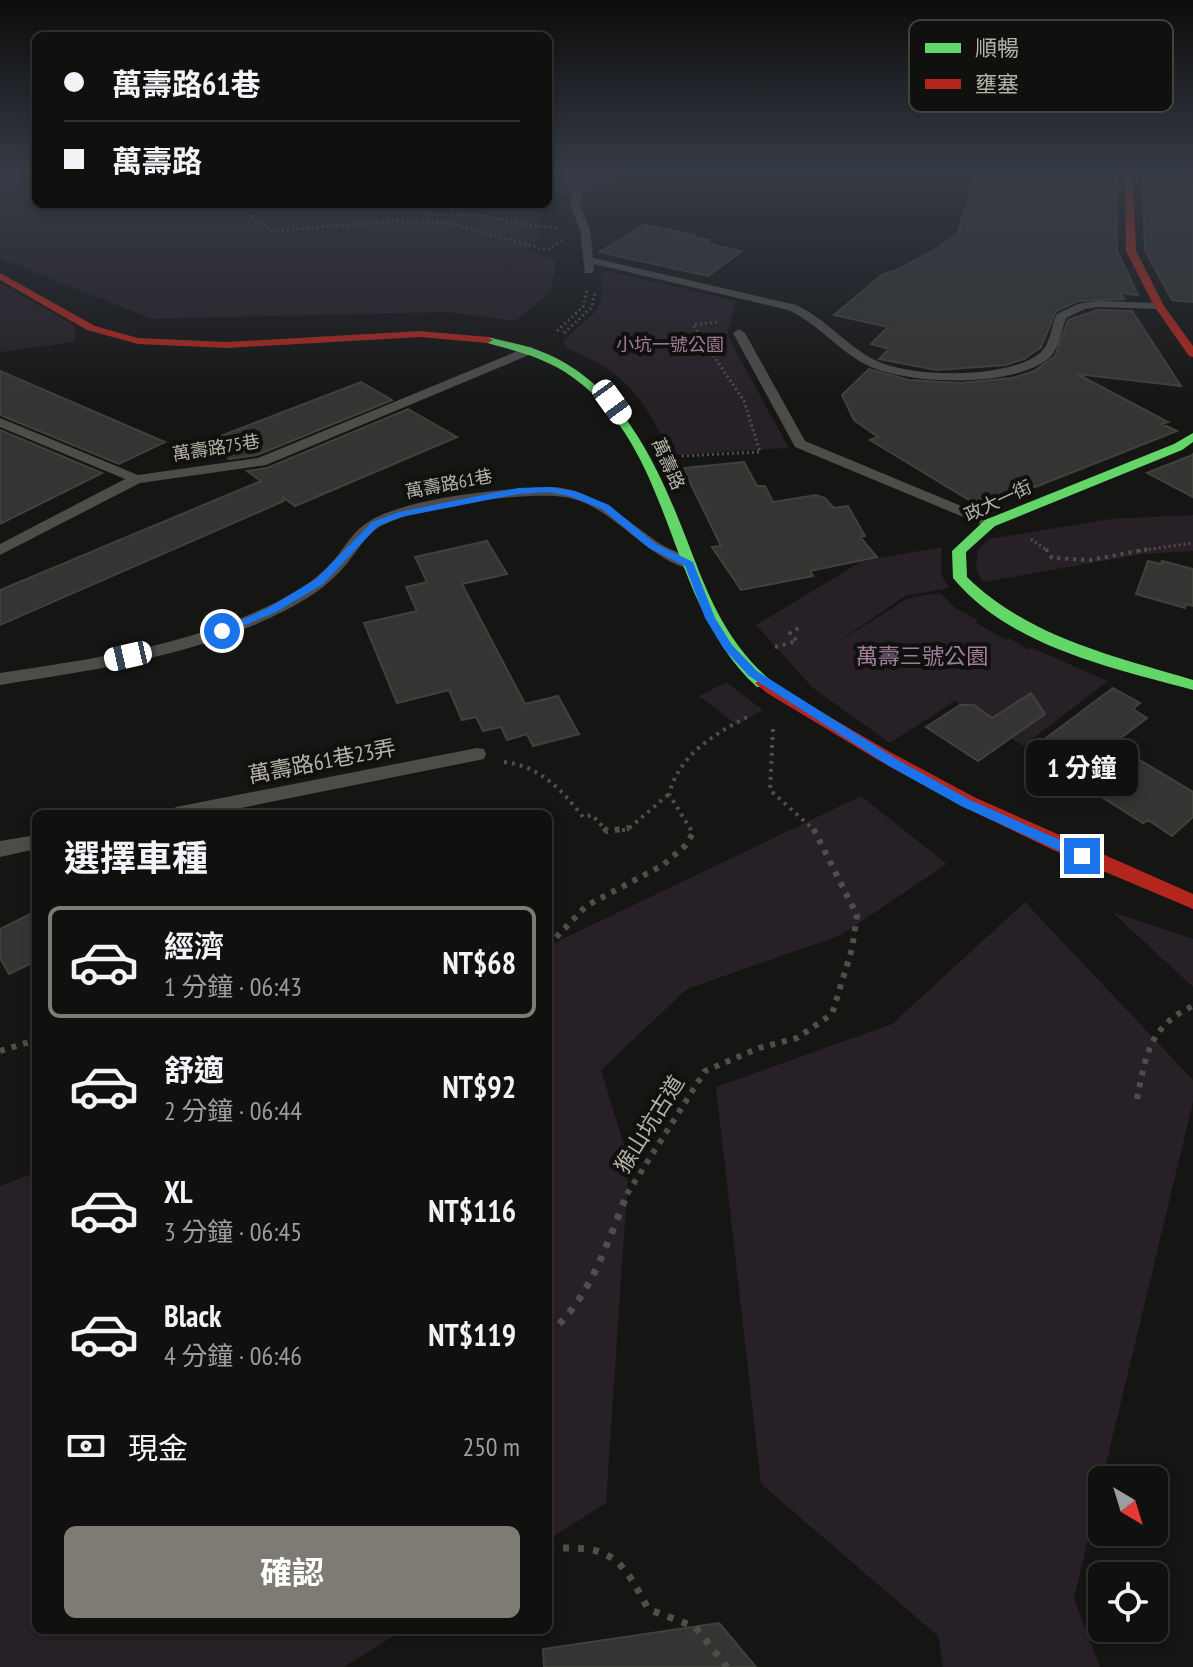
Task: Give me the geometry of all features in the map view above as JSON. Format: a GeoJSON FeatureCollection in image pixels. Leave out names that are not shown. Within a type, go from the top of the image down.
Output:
{"type":"FeatureCollection","features":[{"type":"Feature","properties":{"kind":"street"},"geometry":{"type":"LineString","coordinates":[[1131,250],[1159,306],[1193,354]]}},
{"type":"Feature","properties":{"kind":"street","name":"萬壽路"},"geometry":{"type":"LineString","coordinates":[[0,276],[87,325],[123,338],[243,346],[446,333],[499,341],[530,350],[577,371],[612,402],[628,424],[710,618],[728,647],[753,673],[802,707],[965,803],[1030,834],[1193,902]]}},
{"type":"Feature","properties":{"kind":"street","name":"政大一街"},"geometry":{"type":"LineString","coordinates":[[1193,437],[1178,447],[990,523],[963,542],[957,561],[960,574],[979,600],[1007,619],[1043,635],[1193,685]]}},
{"type":"Feature","properties":{"kind":"lane"},"geometry":{"type":"LineString","coordinates":[[587,250],[589,266],[792,307],[823,322],[875,365],[916,375],[967,376],[1034,362],[1051,348],[1061,316],[1082,306],[1159,306]]}},
{"type":"Feature","properties":{"kind":"lane"},"geometry":{"type":"LineString","coordinates":[[739,333],[800,444],[990,523]]}},
{"type":"Feature","properties":{"kind":"lane","name":"萬壽路75巷"},"geometry":{"type":"LineString","coordinates":[[0,550],[136,479],[261,462],[530,350]]}},
{"type":"Feature","properties":{"kind":"lane"},"geometry":{"type":"LineString","coordinates":[[0,422],[136,479]]}},
{"type":"Feature","properties":{"kind":"lane","name":"萬壽路61巷"},"geometry":{"type":"LineString","coordinates":[[0,679],[103,662],[203,638],[242,624],[320,582],[375,524],[399,514],[518,491],[549,489],[571,493],[606,507],[653,546],[689,564]]}},
{"type":"Feature","properties":{"kind":"lane","name":"萬壽路61巷23弄"},"geometry":{"type":"LineString","coordinates":[[196,810],[477,754]]}},
{"type":"Feature","properties":{"kind":"lane"},"geometry":{"type":"LineString","coordinates":[[0,849],[32,843]]}},
{"type":"Feature","properties":{"kind":"path"},"geometry":{"type":"LineString","coordinates":[[553,334],[583,307],[586,298],[584,275],[589,266]]}},
{"type":"Feature","properties":{"kind":"path"},"geometry":{"type":"LineString","coordinates":[[561,335],[585,317],[592,307],[595,289],[589,266]]}},
{"type":"Feature","properties":{"kind":"path"},"geometry":{"type":"LineString","coordinates":[[682,456],[760,452],[744,401],[693,325],[724,321]]}},
{"type":"Feature","properties":{"kind":"path"},"geometry":{"type":"LineString","coordinates":[[990,523],[1017,537],[1039,542],[1052,558],[1096,560],[1157,545],[1193,543]]}},
{"type":"Feature","properties":{"kind":"path"},"geometry":{"type":"LineString","coordinates":[[772,648],[797,641],[790,633],[802,626]]}},
{"type":"Feature","properties":{"kind":"path"},"geometry":{"type":"LineString","coordinates":[[477,754],[495,762],[527,766],[564,792],[583,817],[592,815],[607,831],[627,830],[669,794],[674,773],[692,755],[713,737],[754,714],[780,693]]}},
{"type":"Feature","properties":{"kind":"path","name":"猴山坑古道"},"geometry":{"type":"LineString","coordinates":[[552,1331],[570,1316],[609,1244],[627,1193],[705,1071],[759,1048],[797,1038],[832,1014],[852,949],[857,915],[812,827],[770,790],[774,727],[802,707]]}},
{"type":"Feature","properties":{"kind":"path"},"geometry":{"type":"LineString","coordinates":[[552,942],[590,902],[644,876],[689,844],[693,833],[669,794]]}},
{"type":"Feature","properties":{"kind":"path"},"geometry":{"type":"LineString","coordinates":[[1137,1099],[1150,1040],[1173,1013],[1193,1006]]}},
{"type":"Feature","properties":{"kind":"path"},"geometry":{"type":"LineString","coordinates":[[0,1051],[32,1041]]}},
{"type":"Feature","properties":{"kind":"path"},"geometry":{"type":"LineString","coordinates":[[552,1549],[575,1546],[607,1550],[627,1568],[648,1609],[695,1627],[727,1667]]}},
{"type":"Feature","properties":{"kind":"green space"},"geometry":{"type":"Polygon","coordinates":[[[0,250],[529,250],[556,261],[551,292],[515,321],[448,312],[152,319],[0,258],[0,250]]]}},
{"type":"Feature","properties":{"kind":"green space","name":"小坑一號公園"},"geometry":{"type":"Polygon","coordinates":[[[607,271],[736,301],[727,335],[789,448],[671,455],[642,402],[620,378],[567,348],[563,342],[598,308],[602,289],[600,276],[607,271]]]}},
{"type":"Feature","properties":{"kind":"green space"},"geometry":{"type":"Polygon","coordinates":[[[0,283],[74,325],[74,342],[0,352],[0,283]]]}},
{"type":"Feature","properties":{"kind":"green space"},"geometry":{"type":"Polygon","coordinates":[[[1193,515],[1193,551],[1143,554],[983,582],[976,568],[978,550],[989,539],[1111,519],[1193,515]]]}},
{"type":"Feature","properties":{"kind":"green space","name":"萬壽三號公園"},"geometry":{"type":"Polygon","coordinates":[[[942,547],[941,574],[949,588],[905,596],[835,644],[908,598],[940,593],[957,609],[978,620],[975,622],[1006,640],[1009,638],[1029,650],[1032,648],[1108,681],[1023,746],[955,701],[890,743],[813,688],[756,625],[862,561],[942,547]]]}},
{"type":"Feature","properties":{"kind":"green space"},"geometry":{"type":"Polygon","coordinates":[[[726,682],[763,710],[737,725],[699,696],[726,682]]]}},
{"type":"Feature","properties":{"kind":"green space"},"geometry":{"type":"Polygon","coordinates":[[[861,796],[947,864],[841,935],[687,989],[601,1070],[629,1161],[606,1503],[552,1537],[552,944],[861,796]]]}},
{"type":"Feature","properties":{"kind":"green space"},"geometry":{"type":"Polygon","coordinates":[[[1025,902],[1193,1080],[1193,1102],[1106,1466],[1088,1466],[1088,1540],[1074,1598],[1088,1642],[1100,1667],[943,1667],[938,1636],[761,1484],[716,1087],[892,1024],[1025,902]]]}},
{"type":"Feature","properties":{"kind":"green space"},"geometry":{"type":"Polygon","coordinates":[[[1112,912],[1193,939],[1193,987],[1112,912]]]}},
{"type":"Feature","properties":{"kind":"green space"},"geometry":{"type":"Polygon","coordinates":[[[32,1174],[32,1634],[397,1634],[344,1667],[0,1667],[0,1186],[32,1174]]]}},
{"type":"Feature","properties":{"kind":"building"},"geometry":{"type":"Polygon","coordinates":[[[604,250],[742,251],[708,276],[600,252],[604,250]]]}},
{"type":"Feature","properties":{"kind":"building"},"geometry":{"type":"Polygon","coordinates":[[[935,250],[1117,250],[1138,295],[1120,293],[1124,299],[1078,301],[1056,311],[1041,347],[1024,359],[1006,365],[937,370],[879,359],[889,349],[871,344],[888,327],[834,315],[882,275],[935,250]]]}},
{"type":"Feature","properties":{"kind":"building"},"geometry":{"type":"Polygon","coordinates":[[[1145,250],[1193,250],[1193,302],[1172,300],[1145,250]]]}},
{"type":"Feature","properties":{"kind":"building"},"geometry":{"type":"Polygon","coordinates":[[[1097,310],[1132,311],[1181,386],[1077,374],[1168,422],[1162,424],[1177,431],[982,508],[870,440],[878,437],[854,420],[842,395],[869,369],[909,380],[961,383],[1012,378],[1034,371],[1055,356],[1068,320],[1097,310]]]}},
{"type":"Feature","properties":{"kind":"building"},"geometry":{"type":"Polygon","coordinates":[[[0,371],[165,442],[119,464],[0,415],[0,371]]]}},
{"type":"Feature","properties":{"kind":"building"},"geometry":{"type":"Polygon","coordinates":[[[361,382],[392,400],[257,455],[229,459],[205,442],[361,382]]]}},
{"type":"Feature","properties":{"kind":"building"},"geometry":{"type":"Polygon","coordinates":[[[408,409],[457,437],[295,506],[283,497],[284,501],[0,625],[0,590],[261,481],[247,471],[267,468],[408,409]]]}},
{"type":"Feature","properties":{"kind":"building"},"geometry":{"type":"Polygon","coordinates":[[[0,430],[102,473],[0,524],[0,430]]]}},
{"type":"Feature","properties":{"kind":"building"},"geometry":{"type":"Polygon","coordinates":[[[1193,454],[1193,497],[1147,473],[1190,456],[1193,454]]]}},
{"type":"Feature","properties":{"kind":"building"},"geometry":{"type":"Polygon","coordinates":[[[744,462],[757,486],[765,486],[773,502],[816,495],[825,498],[834,508],[848,506],[865,536],[860,537],[877,557],[810,571],[813,576],[741,590],[712,547],[721,546],[683,468],[744,462]]]}},
{"type":"Feature","properties":{"kind":"building"},"geometry":{"type":"Polygon","coordinates":[[[487,541],[507,574],[462,584],[525,704],[558,696],[579,734],[533,746],[527,734],[507,740],[501,727],[483,731],[476,717],[462,720],[449,690],[397,703],[364,623],[417,611],[406,587],[427,582],[415,557],[487,541]]]}},
{"type":"Feature","properties":{"kind":"building"},"geometry":{"type":"Polygon","coordinates":[[[1148,561],[1161,564],[1162,561],[1193,569],[1193,606],[1186,604],[1185,608],[1136,594],[1148,561]]]}},
{"type":"Feature","properties":{"kind":"building"},"geometry":{"type":"Polygon","coordinates":[[[1113,688],[1140,703],[1133,709],[1147,718],[1113,744],[1193,792],[1193,817],[1172,836],[1148,820],[1143,823],[1092,791],[1095,789],[1078,779],[1092,767],[1045,739],[1113,688]]]}},
{"type":"Feature","properties":{"kind":"building"},"geometry":{"type":"Polygon","coordinates":[[[1031,693],[1045,714],[978,761],[926,727],[960,705],[974,705],[992,718],[1031,693]]]}},
{"type":"Feature","properties":{"kind":"building"},"geometry":{"type":"Polygon","coordinates":[[[32,913],[32,963],[9,974],[0,958],[0,929],[32,913]]]}},
{"type":"Feature","properties":{"kind":"building"},"geometry":{"type":"Polygon","coordinates":[[[719,1623],[756,1667],[544,1667],[543,1649],[719,1623]]]}},
{"type":"Feature","properties":{"kind":"traffic: fast"},"geometry":{"type":"LineString","coordinates":[[488,340],[532,352],[567,369],[597,391],[621,417],[657,482],[701,595],[717,627],[737,657],[763,683]]}},
{"type":"Feature","properties":{"kind":"traffic: fast"},"geometry":{"type":"LineString","coordinates":[[1193,437],[1178,447],[990,523],[959,551],[960,578],[983,601],[1010,619],[1060,643],[1193,685]]}},
{"type":"Feature","properties":{"kind":"traffic: jam"},"geometry":{"type":"LineString","coordinates":[[1131,250],[1159,306],[1193,354]]}},
{"type":"Feature","properties":{"kind":"traffic: jam"},"geometry":{"type":"LineString","coordinates":[[0,276],[91,328],[138,341],[227,345],[420,334],[488,340]]}},
{"type":"Feature","properties":{"kind":"traffic: jam"},"geometry":{"type":"LineString","coordinates":[[763,683],[884,756],[970,802],[1102,864],[1193,902]]}},
{"type":"Feature","properties":{"kind":"route"},"geometry":{"type":"LineString","coordinates":[[222,631],[272,610],[320,582],[339,565],[357,539],[375,524],[399,514],[518,491],[549,489],[571,493],[606,507],[653,546],[689,564],[710,618],[735,657],[780,693],[965,803],[1082,856]]}}]}
